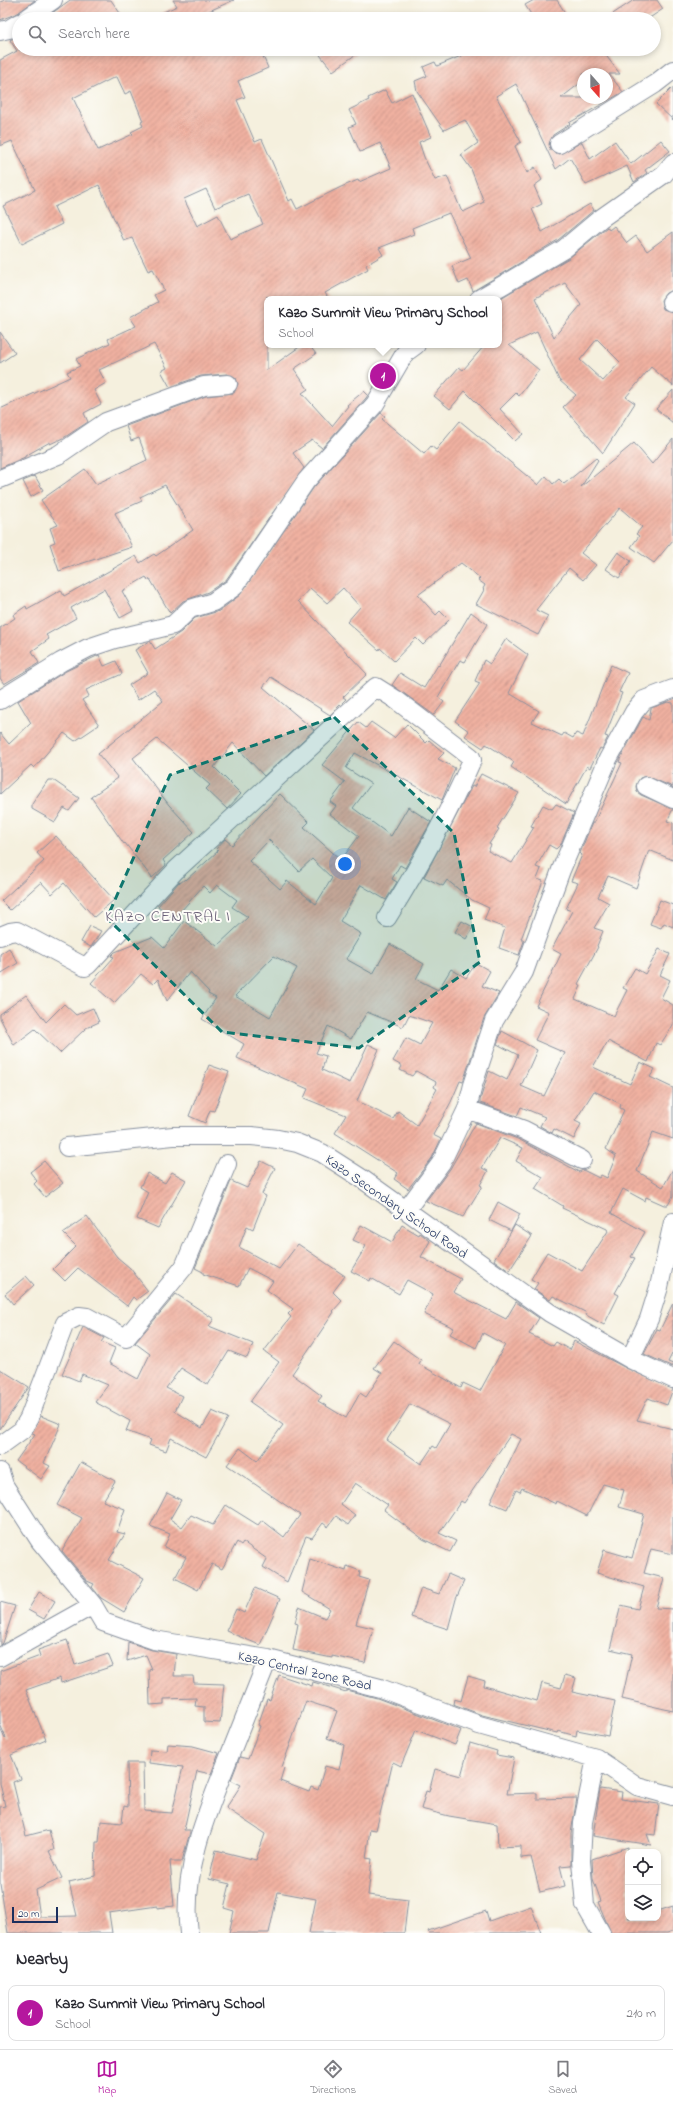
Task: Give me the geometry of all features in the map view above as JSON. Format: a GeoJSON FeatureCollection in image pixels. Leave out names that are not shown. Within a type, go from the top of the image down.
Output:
{"type":"FeatureCollection","features":[{"type":"Feature","properties":{"kind":"street"},"geometry":{"type":"LineString","coordinates":[[36,12],[53,0]]}},
{"type":"Feature","properties":{"kind":"street"},"geometry":{"type":"LineString","coordinates":[[0,31],[12,27]]}},
{"type":"Feature","properties":{"kind":"street"},"geometry":{"type":"LineString","coordinates":[[559,144],[655,84],[673,70]]}},
{"type":"Feature","properties":{"kind":"street"},"geometry":{"type":"LineString","coordinates":[[484,296],[564,249],[600,219],[664,174],[673,164]]}},
{"type":"Feature","properties":{"kind":"street"},"geometry":{"type":"LineString","coordinates":[[0,700],[61,662],[88,648],[115,639],[173,625],[190,609],[213,602],[234,586],[306,481],[375,404],[405,353],[412,348]]}},
{"type":"Feature","properties":{"kind":"street"},"geometry":{"type":"LineString","coordinates":[[0,479],[36,466],[58,455],[106,422],[204,386],[228,384]]}},
{"type":"Feature","properties":{"kind":"street"},"geometry":{"type":"LineString","coordinates":[[0,936],[17,931],[85,967],[176,870],[376,687],[379,687],[407,708],[471,757],[472,760],[454,801],[412,879],[387,918]]}},
{"type":"Feature","properties":{"kind":"street"},"geometry":{"type":"LineString","coordinates":[[407,1209],[441,1163],[467,1109],[473,1085],[494,1021],[524,972],[561,870],[608,759],[634,712],[644,700],[673,689]]}},
{"type":"Feature","properties":{"kind":"street"},"geometry":{"type":"LineString","coordinates":[[646,786],[673,798]]}},
{"type":"Feature","properties":{"kind":"street"},"geometry":{"type":"LineString","coordinates":[[467,1109],[524,1130],[582,1160]]}},
{"type":"Feature","properties":{"kind":"street","name":"Kazo Secondary School Road"},"geometry":{"type":"LineString","coordinates":[[67,1147],[173,1136],[252,1136],[297,1143],[322,1153],[407,1209],[478,1263],[550,1313],[630,1359],[673,1379]]}},
{"type":"Feature","properties":{"kind":"street"},"geometry":{"type":"LineString","coordinates":[[0,1446],[22,1430],[29,1418],[65,1323],[79,1316],[88,1317],[126,1338],[184,1267],[227,1164]]}},
{"type":"Feature","properties":{"kind":"street"},"geometry":{"type":"LineString","coordinates":[[630,1359],[648,1319],[659,1287],[673,1222]]}},
{"type":"Feature","properties":{"kind":"street","name":"Kazo Central Zone Road"},"geometry":{"type":"LineString","coordinates":[[0,1472],[4,1485],[40,1541],[93,1605],[103,1622],[154,1640],[268,1659],[380,1688],[479,1725],[596,1758],[637,1786],[673,1796]]}},
{"type":"Feature","properties":{"kind":"street"},"geometry":{"type":"LineString","coordinates":[[0,1657],[93,1605]]}},
{"type":"Feature","properties":{"kind":"street"},"geometry":{"type":"LineString","coordinates":[[189,1933],[187,1920],[190,1884],[196,1848],[206,1814],[268,1659]]}},
{"type":"Feature","properties":{"kind":"street"},"geometry":{"type":"LineString","coordinates":[[596,1758],[583,1822],[581,1861],[585,1905],[600,1933]]}},
{"type":"Feature","properties":{"kind":"highlighted area"},"geometry":{"type":"Polygon","coordinates":[[[334,717],[454,833],[480,962],[359,1048],[222,1032],[107,918],[170,775],[334,717]]]}},
{"type":"Feature","properties":{"kind":"building"},"geometry":{"type":"Polygon","coordinates":[[[5,0],[35,0],[19,12],[12,12],[12,15],[0,20],[0,2],[5,0]]]}},
{"type":"Feature","properties":{"kind":"building"},"geometry":{"type":"Polygon","coordinates":[[[70,0],[111,0],[119,12],[54,12],[70,0]]]}},
{"type":"Feature","properties":{"kind":"building"},"geometry":{"type":"Polygon","coordinates":[[[173,0],[234,0],[207,12],[164,12],[177,6],[173,0]]]}},
{"type":"Feature","properties":{"kind":"building"},"geometry":{"type":"Polygon","coordinates":[[[534,0],[557,0],[565,12],[530,12],[525,5],[534,0]]]}},
{"type":"Feature","properties":{"kind":"building"},"geometry":{"type":"Polygon","coordinates":[[[634,0],[657,0],[663,9],[658,12],[616,12],[634,0]]]}},
{"type":"Feature","properties":{"kind":"building"},"geometry":{"type":"Polygon","coordinates":[[[12,54],[12,56],[263,56],[268,68],[238,81],[245,97],[237,100],[255,142],[262,139],[289,201],[292,199],[297,209],[341,187],[358,180],[359,182],[391,168],[380,143],[360,152],[349,127],[356,124],[349,110],[369,100],[368,98],[385,90],[392,103],[412,93],[431,137],[419,142],[424,157],[435,180],[447,176],[463,212],[484,202],[471,169],[461,155],[478,143],[465,120],[444,130],[417,91],[415,81],[427,76],[423,67],[435,62],[437,66],[461,56],[606,56],[620,74],[613,74],[613,68],[577,68],[577,86],[561,98],[577,98],[577,104],[602,104],[569,123],[570,124],[553,135],[549,144],[550,150],[560,154],[582,142],[590,159],[615,141],[631,164],[661,140],[670,151],[645,170],[647,173],[634,182],[627,166],[586,185],[570,158],[556,169],[516,84],[496,96],[521,142],[515,146],[527,173],[535,167],[542,180],[534,186],[542,204],[532,209],[542,232],[590,204],[594,210],[558,240],[473,291],[468,280],[459,284],[452,266],[471,258],[449,213],[412,228],[414,234],[379,248],[383,255],[366,265],[368,269],[325,293],[327,296],[264,296],[264,348],[267,348],[267,370],[298,348],[311,348],[316,354],[294,369],[308,389],[302,393],[332,426],[348,406],[347,405],[364,391],[368,395],[366,398],[322,448],[312,440],[293,453],[304,468],[226,580],[208,592],[183,601],[170,613],[150,579],[148,580],[146,577],[122,591],[133,611],[120,618],[104,589],[71,608],[76,618],[46,635],[49,639],[32,651],[39,663],[4,684],[0,678],[0,628],[15,618],[13,615],[26,606],[27,609],[61,590],[64,596],[136,556],[140,563],[154,554],[156,556],[193,530],[165,485],[140,497],[142,501],[115,513],[132,547],[59,571],[50,544],[55,542],[50,528],[58,525],[41,500],[85,469],[96,484],[147,460],[139,438],[131,441],[126,426],[206,396],[234,393],[238,384],[236,378],[227,374],[201,376],[170,387],[161,371],[167,368],[154,344],[99,370],[106,383],[94,390],[101,404],[84,413],[88,422],[65,437],[50,444],[50,442],[25,457],[0,468],[0,409],[70,377],[67,372],[80,366],[76,359],[110,343],[108,339],[136,326],[130,317],[158,302],[154,295],[164,290],[153,269],[148,271],[132,238],[124,241],[99,185],[54,207],[62,224],[22,244],[3,206],[35,190],[12,141],[0,146],[0,60],[12,54]],[[117,77],[73,98],[98,150],[133,134],[131,132],[143,126],[141,122],[143,121],[131,91],[125,94],[117,77]],[[206,189],[184,199],[197,226],[218,215],[230,239],[263,224],[248,194],[215,208],[206,189]]]}},
{"type":"Feature","properties":{"kind":"building"},"geometry":{"type":"Polygon","coordinates":[[[321,56],[353,56],[333,71],[321,56]]]}},
{"type":"Feature","properties":{"kind":"building"},"geometry":{"type":"Polygon","coordinates":[[[613,79],[623,92],[613,98],[613,79]]]}},
{"type":"Feature","properties":{"kind":"building"},"geometry":{"type":"Polygon","coordinates":[[[673,87],[673,120],[656,104],[673,87]]]}},
{"type":"Feature","properties":{"kind":"building"},"geometry":{"type":"Polygon","coordinates":[[[614,226],[627,243],[636,236],[647,251],[673,232],[673,290],[666,293],[661,300],[663,309],[673,312],[673,386],[651,367],[626,397],[635,403],[603,453],[563,407],[576,395],[559,380],[537,332],[509,345],[539,370],[519,396],[516,393],[500,409],[523,434],[515,441],[465,391],[450,409],[434,396],[459,367],[463,370],[482,348],[502,348],[502,297],[569,258],[607,227],[609,230],[614,226]],[[565,283],[535,298],[554,337],[581,305],[565,283]],[[597,339],[580,360],[603,381],[620,362],[597,339]]]}},
{"type":"Feature","properties":{"kind":"building"},"geometry":{"type":"Polygon","coordinates":[[[0,332],[15,353],[0,363],[0,332]]]}},
{"type":"Feature","properties":{"kind":"building"},"geometry":{"type":"Polygon","coordinates":[[[673,390],[673,423],[656,409],[673,390]]]}},
{"type":"Feature","properties":{"kind":"building"},"geometry":{"type":"Polygon","coordinates":[[[381,413],[385,416],[382,419],[424,454],[431,446],[436,450],[460,421],[538,485],[546,476],[553,484],[559,479],[564,484],[596,458],[598,460],[581,487],[634,443],[652,464],[673,439],[673,540],[654,563],[631,547],[639,536],[636,534],[642,527],[620,508],[581,553],[596,565],[583,580],[569,568],[536,610],[548,616],[538,635],[476,604],[484,590],[485,585],[478,580],[480,578],[461,563],[418,595],[436,615],[440,611],[449,620],[423,645],[416,638],[394,661],[347,622],[360,607],[343,588],[327,603],[310,588],[298,601],[367,674],[343,697],[346,699],[330,715],[271,677],[263,687],[314,730],[264,776],[233,743],[214,767],[241,794],[227,809],[206,789],[210,785],[157,739],[133,758],[169,805],[194,832],[163,860],[166,865],[152,878],[125,843],[124,844],[91,797],[118,778],[98,754],[163,701],[154,689],[138,700],[129,685],[148,673],[135,650],[150,641],[155,649],[181,632],[195,618],[219,611],[240,595],[314,487],[381,413]]]}},
{"type":"Feature","properties":{"kind":"building"},"geometry":{"type":"Polygon","coordinates":[[[35,476],[43,490],[31,497],[23,481],[35,476]]]}},
{"type":"Feature","properties":{"kind":"building"},"geometry":{"type":"Polygon","coordinates":[[[618,552],[631,561],[619,578],[606,569],[618,552]]]}},
{"type":"Feature","properties":{"kind":"building"},"geometry":{"type":"Polygon","coordinates":[[[471,612],[487,624],[465,662],[460,660],[438,697],[444,702],[434,715],[392,685],[400,673],[424,688],[471,612]]]}},
{"type":"Feature","properties":{"kind":"building"},"geometry":{"type":"Polygon","coordinates":[[[506,639],[528,655],[509,693],[539,711],[532,722],[562,736],[564,733],[573,738],[576,733],[583,736],[611,665],[628,673],[619,692],[622,693],[605,736],[608,737],[602,749],[600,748],[590,768],[587,766],[566,804],[511,767],[514,762],[486,744],[483,748],[465,736],[469,731],[455,721],[480,683],[475,681],[484,660],[490,664],[506,639]]]}},
{"type":"Feature","properties":{"kind":"building"},"geometry":{"type":"Polygon","coordinates":[[[99,655],[104,666],[116,661],[122,674],[86,690],[89,696],[82,700],[99,725],[75,741],[64,733],[34,768],[31,765],[0,794],[0,733],[9,744],[31,723],[18,701],[66,671],[99,655]]]}},
{"type":"Feature","properties":{"kind":"building"},"geometry":{"type":"Polygon","coordinates":[[[668,702],[673,703],[673,787],[646,776],[640,778],[636,786],[637,792],[641,795],[673,809],[667,821],[673,823],[673,860],[649,850],[636,888],[608,876],[598,897],[609,903],[594,928],[603,931],[597,946],[598,947],[578,984],[581,986],[575,999],[614,1016],[627,990],[623,988],[635,968],[645,974],[659,949],[670,954],[660,975],[670,980],[661,998],[673,1005],[673,1025],[660,1045],[656,1043],[648,1062],[608,1041],[593,1067],[630,1084],[640,1062],[655,1069],[650,1077],[673,1088],[673,1139],[653,1132],[637,1171],[663,1187],[673,1169],[673,1196],[668,1205],[664,1205],[646,1197],[645,1201],[623,1189],[611,1213],[645,1232],[631,1257],[635,1258],[615,1293],[619,1295],[604,1325],[586,1315],[587,1313],[553,1296],[550,1300],[534,1289],[538,1283],[531,1279],[547,1252],[582,1271],[608,1231],[607,1229],[562,1208],[563,1206],[535,1189],[543,1177],[516,1161],[523,1148],[500,1138],[482,1168],[488,1171],[480,1185],[482,1186],[463,1217],[426,1201],[450,1169],[476,1123],[520,1140],[579,1172],[583,1170],[599,1178],[601,1175],[607,1178],[616,1156],[606,1149],[624,1110],[620,1108],[621,1104],[594,1091],[575,1121],[581,1124],[574,1139],[554,1129],[552,1133],[540,1126],[545,1117],[521,1107],[517,1116],[480,1103],[480,1100],[489,1071],[507,1080],[518,1055],[497,1044],[502,1031],[537,1050],[521,1086],[544,1096],[565,1053],[535,1040],[549,1012],[536,1006],[561,954],[552,949],[572,911],[566,909],[578,883],[571,881],[582,855],[580,853],[592,823],[594,823],[622,763],[619,762],[621,757],[643,717],[649,720],[651,708],[668,702]]]}},
{"type":"Feature","properties":{"kind":"building"},"geometry":{"type":"Polygon","coordinates":[[[358,722],[366,728],[371,722],[394,738],[407,724],[426,743],[429,740],[444,753],[438,759],[455,768],[442,800],[355,753],[346,768],[371,784],[353,808],[391,836],[408,807],[431,822],[405,868],[400,865],[392,879],[397,882],[386,900],[361,885],[340,921],[361,934],[346,959],[373,974],[390,944],[424,964],[416,979],[438,990],[451,969],[466,978],[476,963],[490,971],[482,986],[499,993],[484,1018],[463,1082],[460,1081],[451,1102],[433,1135],[441,1139],[432,1158],[408,1189],[394,1179],[398,1173],[335,1133],[346,1115],[304,1098],[308,1089],[237,1058],[244,1044],[202,1019],[216,998],[208,994],[209,992],[190,972],[167,1001],[158,979],[153,984],[141,974],[114,1003],[91,983],[114,957],[111,956],[115,952],[152,937],[164,948],[184,921],[217,946],[248,917],[232,907],[237,900],[217,885],[210,893],[203,886],[174,919],[158,906],[179,882],[180,883],[185,879],[186,880],[218,851],[216,849],[225,839],[232,845],[280,794],[309,822],[304,827],[341,860],[359,836],[330,814],[336,806],[330,802],[345,782],[322,765],[358,722]],[[269,840],[249,861],[280,889],[287,881],[316,904],[332,878],[312,859],[299,871],[269,840]],[[274,956],[235,996],[270,1017],[297,968],[274,956]],[[367,1012],[351,1039],[328,1026],[316,1053],[326,1056],[322,1070],[350,1083],[368,1044],[379,1049],[357,1101],[393,1119],[398,1111],[417,1125],[437,1089],[434,1087],[436,1082],[416,1071],[412,1076],[400,1070],[402,1066],[393,1061],[406,1038],[420,1045],[432,1023],[409,1015],[403,1027],[367,1012]]]}},
{"type":"Feature","properties":{"kind":"building"},"geometry":{"type":"Polygon","coordinates":[[[481,774],[519,793],[497,828],[499,829],[489,844],[491,845],[488,851],[512,863],[534,827],[531,826],[543,805],[552,809],[556,804],[574,813],[561,844],[556,849],[549,845],[536,867],[541,869],[537,879],[543,881],[521,939],[524,941],[519,955],[499,948],[505,928],[484,920],[489,908],[472,900],[447,880],[443,886],[424,877],[472,786],[474,787],[481,774]]]}},
{"type":"Feature","properties":{"kind":"building"},"geometry":{"type":"Polygon","coordinates":[[[48,780],[53,780],[79,798],[69,811],[64,808],[55,822],[32,809],[32,804],[48,780]]]}},
{"type":"Feature","properties":{"kind":"building"},"geometry":{"type":"Polygon","coordinates":[[[56,836],[114,900],[94,917],[64,883],[52,894],[41,882],[10,910],[1,901],[44,861],[37,853],[56,836]]]}},
{"type":"Feature","properties":{"kind":"building"},"geometry":{"type":"Polygon","coordinates":[[[660,900],[673,905],[673,927],[664,923],[661,928],[650,924],[660,900]]]}},
{"type":"Feature","properties":{"kind":"building"},"geometry":{"type":"Polygon","coordinates":[[[462,921],[473,927],[466,939],[455,932],[462,921]]]}},
{"type":"Feature","properties":{"kind":"building"},"geometry":{"type":"Polygon","coordinates":[[[90,926],[101,931],[91,947],[81,942],[90,926]]]}},
{"type":"Feature","properties":{"kind":"building"},"geometry":{"type":"Polygon","coordinates":[[[9,948],[18,963],[0,974],[0,954],[9,948]]]}},
{"type":"Feature","properties":{"kind":"building"},"geometry":{"type":"Polygon","coordinates":[[[26,995],[46,1022],[64,1004],[76,1015],[93,1008],[99,1022],[86,1028],[60,1053],[35,1029],[14,1045],[0,1018],[0,1014],[26,995]]]}},
{"type":"Feature","properties":{"kind":"building"},"geometry":{"type":"Polygon","coordinates":[[[209,1065],[229,1072],[214,1111],[210,1110],[205,1123],[189,1116],[209,1065]]]}},
{"type":"Feature","properties":{"kind":"building"},"geometry":{"type":"Polygon","coordinates":[[[44,1161],[63,1183],[45,1197],[34,1184],[37,1181],[30,1172],[44,1161]]]}},
{"type":"Feature","properties":{"kind":"building"},"geometry":{"type":"Polygon","coordinates":[[[261,1161],[275,1168],[262,1194],[266,1196],[253,1229],[247,1226],[239,1247],[279,1269],[298,1244],[345,1276],[333,1292],[342,1301],[333,1311],[334,1312],[292,1374],[322,1396],[318,1401],[346,1418],[360,1393],[366,1397],[382,1373],[374,1368],[394,1341],[421,1360],[419,1364],[461,1388],[463,1383],[480,1391],[505,1345],[483,1333],[476,1348],[450,1334],[454,1328],[424,1314],[433,1294],[407,1280],[399,1294],[371,1278],[370,1281],[351,1271],[366,1246],[353,1240],[361,1225],[392,1242],[402,1225],[419,1235],[420,1233],[430,1241],[421,1257],[461,1279],[453,1292],[506,1319],[516,1302],[539,1318],[529,1334],[553,1346],[556,1342],[570,1350],[574,1341],[626,1368],[673,1389],[667,1405],[648,1398],[637,1420],[673,1429],[673,1554],[651,1549],[644,1573],[664,1578],[656,1608],[673,1609],[673,1711],[622,1699],[632,1654],[610,1649],[621,1605],[638,1609],[644,1587],[597,1573],[604,1550],[632,1558],[644,1514],[619,1507],[624,1490],[603,1484],[587,1516],[557,1501],[556,1504],[522,1488],[520,1492],[516,1490],[507,1509],[490,1502],[521,1439],[511,1434],[464,1503],[461,1501],[439,1533],[456,1541],[450,1552],[423,1539],[384,1510],[388,1505],[355,1483],[341,1504],[355,1515],[348,1525],[336,1516],[328,1527],[323,1523],[312,1538],[306,1536],[287,1582],[263,1567],[267,1559],[243,1542],[241,1545],[237,1542],[222,1569],[212,1564],[198,1590],[175,1578],[186,1557],[164,1547],[170,1534],[150,1526],[167,1493],[181,1500],[170,1519],[182,1527],[191,1515],[213,1525],[226,1505],[258,1525],[262,1520],[284,1537],[300,1515],[227,1465],[240,1448],[257,1461],[283,1425],[250,1402],[279,1362],[264,1351],[291,1317],[288,1314],[293,1309],[267,1290],[273,1281],[248,1268],[239,1286],[203,1274],[203,1272],[195,1268],[231,1181],[247,1188],[261,1161]],[[410,1404],[387,1440],[421,1464],[433,1446],[436,1448],[450,1424],[410,1404]]]}},
{"type":"Feature","properties":{"kind":"building"},"geometry":{"type":"Polygon","coordinates":[[[172,1172],[186,1180],[158,1228],[137,1219],[148,1192],[140,1187],[147,1173],[165,1183],[172,1172]]]}},
{"type":"Feature","properties":{"kind":"building"},"geometry":{"type":"Polygon","coordinates":[[[498,1202],[520,1214],[511,1231],[489,1220],[498,1202]]]}},
{"type":"Feature","properties":{"kind":"building"},"geometry":{"type":"Polygon","coordinates":[[[87,1216],[117,1257],[130,1268],[148,1291],[136,1300],[133,1297],[127,1306],[78,1268],[65,1281],[53,1269],[76,1246],[63,1233],[87,1216]]]}},
{"type":"Feature","properties":{"kind":"building"},"geometry":{"type":"Polygon","coordinates":[[[515,1225],[532,1236],[509,1271],[494,1260],[515,1225]]]}},
{"type":"Feature","properties":{"kind":"building"},"geometry":{"type":"Polygon","coordinates":[[[26,1276],[34,1285],[13,1304],[5,1294],[26,1276]]]}},
{"type":"Feature","properties":{"kind":"building"},"geometry":{"type":"Polygon","coordinates":[[[176,1294],[214,1319],[209,1326],[253,1344],[247,1358],[229,1351],[208,1385],[181,1368],[166,1388],[182,1396],[175,1411],[202,1428],[212,1411],[228,1418],[206,1457],[171,1438],[166,1451],[149,1445],[151,1440],[126,1431],[130,1421],[95,1402],[108,1385],[82,1374],[79,1381],[62,1374],[83,1327],[104,1338],[101,1342],[115,1348],[109,1363],[138,1379],[150,1354],[135,1343],[176,1294]]]}},
{"type":"Feature","properties":{"kind":"building"},"geometry":{"type":"Polygon","coordinates":[[[673,1303],[673,1352],[668,1362],[673,1364],[673,1367],[644,1354],[657,1329],[660,1330],[673,1303]]]}},
{"type":"Feature","properties":{"kind":"building"},"geometry":{"type":"Polygon","coordinates":[[[0,1369],[29,1387],[0,1429],[0,1369]]]}},
{"type":"Feature","properties":{"kind":"building"},"geometry":{"type":"Polygon","coordinates":[[[41,1416],[61,1424],[44,1463],[50,1466],[41,1479],[16,1461],[35,1434],[32,1433],[41,1416]]]}},
{"type":"Feature","properties":{"kind":"building"},"geometry":{"type":"Polygon","coordinates":[[[81,1462],[115,1481],[103,1501],[125,1509],[117,1532],[125,1534],[109,1560],[144,1578],[124,1612],[101,1598],[92,1587],[94,1584],[87,1581],[62,1551],[82,1518],[57,1505],[81,1462]]]}},
{"type":"Feature","properties":{"kind":"building"},"geometry":{"type":"Polygon","coordinates":[[[310,1559],[346,1571],[347,1566],[360,1571],[359,1577],[369,1580],[356,1624],[373,1628],[365,1663],[293,1650],[298,1624],[295,1623],[299,1607],[325,1618],[330,1609],[302,1592],[310,1559]]]}},
{"type":"Feature","properties":{"kind":"building"},"geometry":{"type":"Polygon","coordinates":[[[448,1574],[464,1581],[456,1599],[448,1629],[411,1617],[421,1588],[439,1594],[448,1574]]]}},
{"type":"Feature","properties":{"kind":"building"},"geometry":{"type":"Polygon","coordinates":[[[255,1588],[280,1599],[260,1645],[226,1631],[236,1609],[244,1613],[255,1588]]]}},
{"type":"Feature","properties":{"kind":"building"},"geometry":{"type":"Polygon","coordinates":[[[39,1592],[55,1601],[44,1619],[28,1610],[39,1592]]]}},
{"type":"Feature","properties":{"kind":"building"},"geometry":{"type":"Polygon","coordinates":[[[0,1602],[15,1606],[3,1643],[1,1645],[0,1602]]]}},
{"type":"Feature","properties":{"kind":"building"},"geometry":{"type":"Polygon","coordinates":[[[67,1640],[75,1665],[108,1654],[113,1666],[61,1683],[60,1678],[26,1690],[46,1740],[11,1755],[21,1779],[13,1782],[26,1836],[49,1830],[54,1850],[49,1851],[62,1878],[36,1890],[40,1917],[77,1916],[69,1882],[95,1876],[96,1842],[99,1842],[101,1821],[122,1823],[124,1806],[128,1807],[127,1763],[143,1763],[144,1811],[172,1813],[183,1767],[149,1763],[150,1750],[167,1751],[168,1744],[193,1746],[219,1753],[211,1774],[197,1771],[184,1830],[190,1830],[190,1832],[182,1861],[170,1861],[174,1906],[157,1908],[157,1906],[109,1913],[112,1933],[8,1933],[0,1883],[0,1807],[5,1806],[0,1783],[0,1728],[5,1739],[6,1738],[0,1724],[0,1671],[40,1656],[38,1650],[67,1640]]]}},
{"type":"Feature","properties":{"kind":"building"},"geometry":{"type":"Polygon","coordinates":[[[128,1642],[152,1650],[176,1654],[174,1676],[193,1676],[194,1683],[224,1684],[220,1723],[204,1722],[204,1707],[195,1706],[196,1698],[164,1699],[164,1704],[150,1705],[149,1670],[152,1669],[146,1655],[127,1661],[128,1642]]]}},
{"type":"Feature","properties":{"kind":"building"},"geometry":{"type":"Polygon","coordinates":[[[279,1675],[312,1686],[313,1682],[346,1692],[346,1690],[377,1698],[461,1730],[455,1745],[416,1730],[401,1766],[393,1762],[376,1830],[370,1829],[366,1858],[372,1859],[368,1895],[408,1900],[404,1933],[309,1933],[316,1899],[278,1892],[269,1933],[229,1933],[234,1911],[224,1908],[230,1884],[209,1879],[216,1850],[256,1860],[265,1834],[226,1808],[241,1785],[231,1780],[240,1757],[248,1759],[260,1726],[258,1725],[267,1699],[270,1700],[279,1675]],[[306,1701],[282,1767],[284,1768],[280,1781],[309,1792],[311,1787],[318,1790],[325,1766],[339,1770],[344,1745],[327,1738],[337,1711],[306,1701]]]}},
{"type":"Feature","properties":{"kind":"building"},"geometry":{"type":"Polygon","coordinates":[[[565,1675],[576,1678],[572,1692],[615,1701],[608,1736],[577,1730],[576,1736],[558,1731],[557,1733],[482,1715],[453,1704],[454,1699],[461,1701],[468,1676],[485,1681],[484,1686],[537,1701],[542,1683],[561,1688],[565,1675]]]}},
{"type":"Feature","properties":{"kind":"building"},"geometry":{"type":"Polygon","coordinates":[[[470,1743],[497,1751],[496,1755],[514,1758],[507,1794],[537,1793],[537,1799],[577,1798],[571,1833],[571,1865],[560,1866],[565,1886],[540,1892],[531,1857],[521,1858],[521,1846],[498,1847],[497,1824],[449,1816],[421,1809],[426,1791],[429,1792],[435,1769],[461,1776],[470,1743]]]}},
{"type":"Feature","properties":{"kind":"building"},"geometry":{"type":"Polygon","coordinates":[[[600,1789],[622,1792],[621,1799],[659,1804],[655,1835],[647,1834],[651,1845],[593,1836],[600,1789]]]}},
{"type":"Feature","properties":{"kind":"building"},"geometry":{"type":"Polygon","coordinates":[[[628,1847],[628,1849],[625,1849],[625,1921],[661,1921],[661,1910],[673,1906],[673,1931],[667,1933],[611,1933],[598,1902],[601,1901],[593,1879],[592,1859],[628,1847]]]}},
{"type":"Feature","properties":{"kind":"building"},"geometry":{"type":"Polygon","coordinates":[[[531,1906],[541,1933],[429,1933],[428,1931],[486,1911],[489,1921],[531,1906]]]}},
{"type":"Feature","properties":{"kind":"place","name":"Kazo Summit View Primary School"},"geometry":{"type":"Point","coordinates":[383,376]}},
{"type":"Feature","properties":{"kind":"district","name":"KAZO CENTRAL I"},"geometry":{"type":"Point","coordinates":[168,915]}}]}
